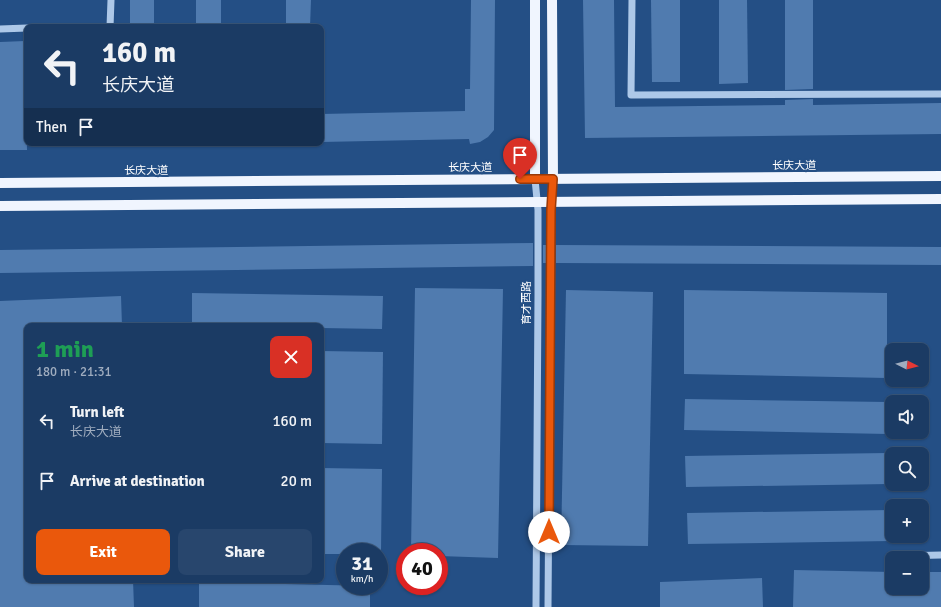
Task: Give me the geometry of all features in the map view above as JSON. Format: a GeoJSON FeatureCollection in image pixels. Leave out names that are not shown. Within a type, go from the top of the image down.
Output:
{"type":"FeatureCollection","features":[{"type":"Feature","properties":{"kind":"main road","name":"育才西路"},"geometry":{"type":"LineString","coordinates":[[535,0],[535,179]]}},
{"type":"Feature","properties":{"kind":"main road"},"geometry":{"type":"LineString","coordinates":[[552,0],[553,179]]}},
{"type":"Feature","properties":{"kind":"main road","name":"长庆大道"},"geometry":{"type":"LineString","coordinates":[[0,183],[941,176]]}},
{"type":"Feature","properties":{"kind":"main road"},"geometry":{"type":"LineString","coordinates":[[0,206],[941,199]]}},
{"type":"Feature","properties":{"kind":"street"},"geometry":{"type":"LineString","coordinates":[[110,24],[111,0]]}},
{"type":"Feature","properties":{"kind":"street"},"geometry":{"type":"LineString","coordinates":[[632,0],[631,95],[941,94]]}},
{"type":"Feature","properties":{"kind":"street"},"geometry":{"type":"LineString","coordinates":[[0,29],[24,28]]}},
{"type":"Feature","properties":{"kind":"street","name":"育才西路"},"geometry":{"type":"LineString","coordinates":[[535,179],[537,203],[538,303],[536,607]]}},
{"type":"Feature","properties":{"kind":"street"},"geometry":{"type":"LineString","coordinates":[[548,607],[553,179]]}},
{"type":"Feature","properties":{"kind":"street"},"geometry":{"type":"LineString","coordinates":[[929,555],[941,555]]}},
{"type":"Feature","properties":{"kind":"building"},"geometry":{"type":"Polygon","coordinates":[[[130,0],[154,0],[154,24],[130,24],[130,0]]]}},
{"type":"Feature","properties":{"kind":"building"},"geometry":{"type":"Polygon","coordinates":[[[196,0],[221,0],[221,24],[196,24],[196,0]]]}},
{"type":"Feature","properties":{"kind":"building"},"geometry":{"type":"Polygon","coordinates":[[[286,0],[311,0],[310,24],[286,24],[286,0]]]}},
{"type":"Feature","properties":{"kind":"building"},"geometry":{"type":"Polygon","coordinates":[[[471,0],[495,0],[494,130],[488,137],[480,142],[470,144],[469,139],[324,142],[324,114],[465,111],[465,89],[470,89],[471,0]]]}},
{"type":"Feature","properties":{"kind":"building"},"geometry":{"type":"Polygon","coordinates":[[[583,0],[614,0],[615,107],[785,105],[785,100],[813,99],[813,105],[941,103],[941,134],[585,138],[583,0]]]}},
{"type":"Feature","properties":{"kind":"building"},"geometry":{"type":"Polygon","coordinates":[[[651,0],[680,0],[680,82],[652,82],[651,0]]]}},
{"type":"Feature","properties":{"kind":"building"},"geometry":{"type":"Polygon","coordinates":[[[719,0],[747,0],[748,83],[719,84],[719,0]]]}},
{"type":"Feature","properties":{"kind":"building"},"geometry":{"type":"Polygon","coordinates":[[[785,0],[813,0],[813,89],[785,90],[785,0]]]}},
{"type":"Feature","properties":{"kind":"building"},"geometry":{"type":"Polygon","coordinates":[[[24,41],[24,146],[27,146],[27,150],[0,150],[0,42],[24,41]]]}},
{"type":"Feature","properties":{"kind":"building"},"geometry":{"type":"Polygon","coordinates":[[[533,243],[533,266],[0,273],[0,250],[533,243]]]}},
{"type":"Feature","properties":{"kind":"building"},"geometry":{"type":"Polygon","coordinates":[[[543,245],[546,245],[546,263],[543,263],[543,245]]]}},
{"type":"Feature","properties":{"kind":"building"},"geometry":{"type":"Polygon","coordinates":[[[556,245],[941,247],[941,265],[556,263],[556,245]]]}},
{"type":"Feature","properties":{"kind":"building"},"geometry":{"type":"Polygon","coordinates":[[[415,288],[503,289],[498,558],[448,556],[448,543],[411,543],[415,288]]]}},
{"type":"Feature","properties":{"kind":"building"},"geometry":{"type":"Polygon","coordinates":[[[566,290],[653,292],[648,546],[561,545],[566,290]]]}},
{"type":"Feature","properties":{"kind":"building"},"geometry":{"type":"Polygon","coordinates":[[[684,290],[887,293],[885,378],[684,374],[684,290]]]}},
{"type":"Feature","properties":{"kind":"building"},"geometry":{"type":"Polygon","coordinates":[[[192,293],[383,296],[382,329],[324,328],[324,323],[192,323],[192,293]]]}},
{"type":"Feature","properties":{"kind":"building"},"geometry":{"type":"Polygon","coordinates":[[[121,296],[122,323],[24,323],[24,583],[133,583],[134,607],[0,607],[0,301],[121,296]]]}},
{"type":"Feature","properties":{"kind":"building"},"geometry":{"type":"Polygon","coordinates":[[[324,351],[383,352],[382,444],[324,443],[324,351]]]}},
{"type":"Feature","properties":{"kind":"building"},"geometry":{"type":"Polygon","coordinates":[[[685,399],[885,402],[885,434],[684,430],[685,399]]]}},
{"type":"Feature","properties":{"kind":"building"},"geometry":{"type":"Polygon","coordinates":[[[885,453],[885,484],[686,487],[685,456],[885,453]]]}},
{"type":"Feature","properties":{"kind":"building"},"geometry":{"type":"Polygon","coordinates":[[[324,468],[382,469],[381,543],[336,543],[336,554],[324,554],[324,468]]]}},
{"type":"Feature","properties":{"kind":"building"},"geometry":{"type":"Polygon","coordinates":[[[885,510],[885,541],[688,544],[687,513],[885,510]]]}},
{"type":"Feature","properties":{"kind":"building"},"geometry":{"type":"Polygon","coordinates":[[[794,570],[885,572],[885,595],[929,595],[929,572],[941,572],[941,607],[793,607],[794,570]]]}},
{"type":"Feature","properties":{"kind":"building"},"geometry":{"type":"Polygon","coordinates":[[[762,578],[763,607],[660,607],[660,582],[762,578]]]}},
{"type":"Feature","properties":{"kind":"building"},"geometry":{"type":"Polygon","coordinates":[[[199,583],[336,585],[336,595],[370,595],[370,607],[199,607],[199,583]]]}},
{"type":"Feature","properties":{"kind":"route"},"geometry":{"type":"LineString","coordinates":[[520,179],[553,179],[551,210],[549,532]]}}]}
